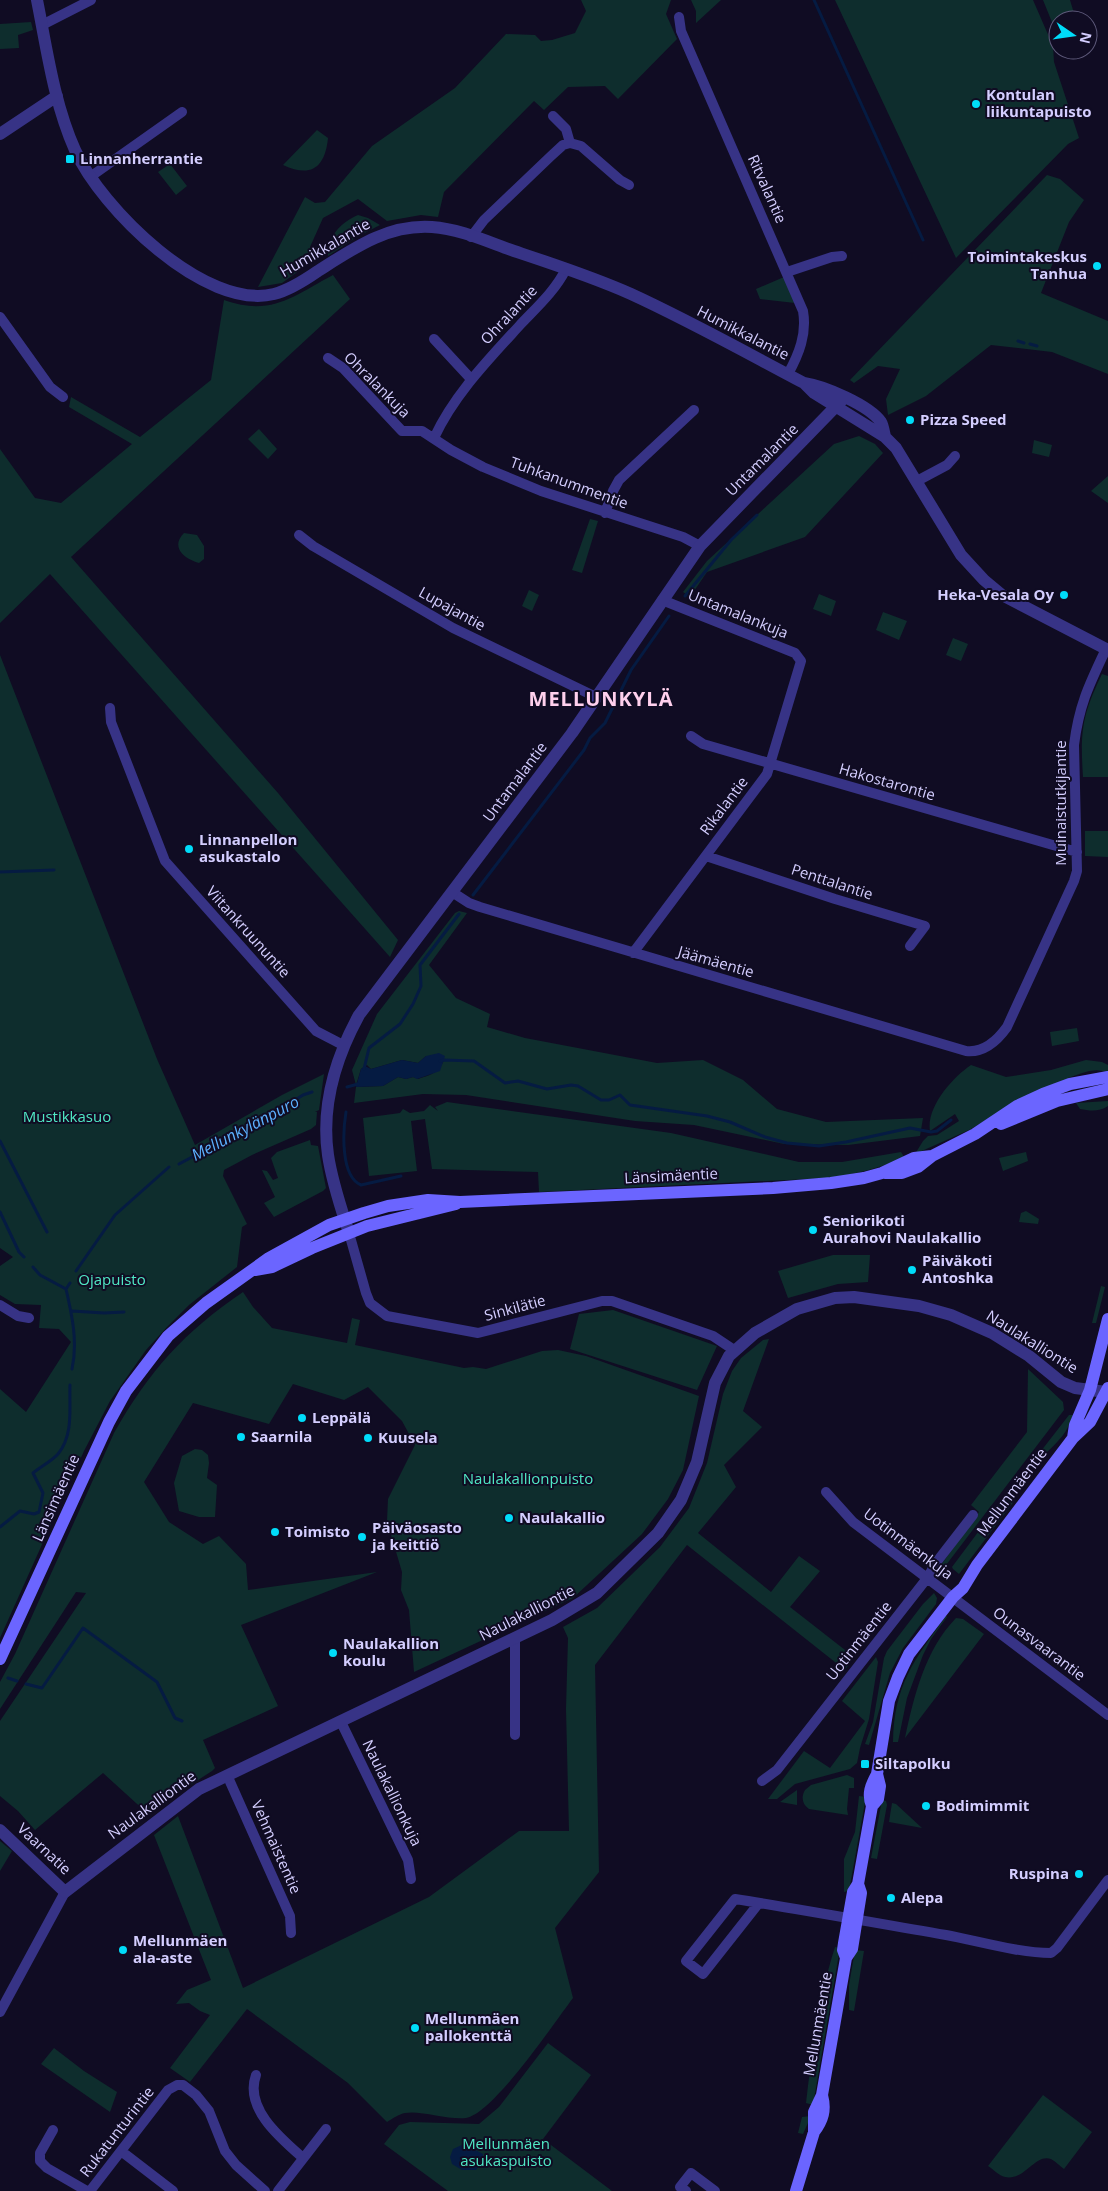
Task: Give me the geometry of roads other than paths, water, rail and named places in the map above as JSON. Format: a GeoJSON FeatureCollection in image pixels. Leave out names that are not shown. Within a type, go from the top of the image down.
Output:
{"type":"FeatureCollection","features":[{"type":"Feature","properties":{"kind":"main road","name":"Länsimäentie"},"geometry":{"type":"LineString","coordinates":[[975,1134],[1017,1106],[1043,1094],[1070,1084],[1108,1076]]}},
{"type":"Feature","properties":{"kind":"main road","name":"Länsimäentie"},"geometry":{"type":"LineString","coordinates":[[0,1659],[109,1422],[126,1391],[152,1358],[186,1328],[206,1303],[269,1258],[344,1219],[408,1202],[436,1200],[460,1202],[773,1188],[848,1181],[882,1173],[914,1158],[932,1156],[975,1134],[1057,1101],[1105,1090]]}},
{"type":"Feature","properties":{"kind":"main road","name":"Länsimäentie"},"geometry":{"type":"LineString","coordinates":[[254,1270],[272,1267],[348,1233],[387,1220],[445,1208],[460,1202]]}},
{"type":"Feature","properties":{"kind":"main road","name":"Mellunmäentie"},"geometry":{"type":"LineString","coordinates":[[1073,1438],[1075,1425],[1090,1390],[1108,1320]]}},
{"type":"Feature","properties":{"kind":"main road","name":"Mellunmäentie"},"geometry":{"type":"LineString","coordinates":[[796,2191],[814,2132],[821,2124],[824,2114],[825,2106],[822,2095],[846,1958],[843,1950],[852,1920],[852,1892],[858,1884],[872,1806],[878,1799],[880,1786],[877,1774],[887,1713],[898,1677],[916,1643],[953,1597],[963,1588],[977,1565],[1073,1438],[1090,1422],[1108,1392]]}},
{"type":"Feature","properties":{"kind":"street","name":"Humikkalantie"},"geometry":{"type":"LineString","coordinates":[[37,0],[57,96],[75,149],[90,177],[138,231],[156,248],[184,269],[222,290],[253,297],[276,294],[370,239],[403,229],[432,227],[471,237],[566,268],[632,294],[804,382],[814,392],[841,402],[896,448],[961,555],[984,580],[1002,595],[1107,649]]}},
{"type":"Feature","properties":{"kind":"street"},"geometry":{"type":"LineString","coordinates":[[42,25],[91,0]]}},
{"type":"Feature","properties":{"kind":"street","name":"Ritvalantie"},"geometry":{"type":"LineString","coordinates":[[679,17],[681,31],[803,311],[805,321],[800,348],[788,374]]}},
{"type":"Feature","properties":{"kind":"street"},"geometry":{"type":"LineString","coordinates":[[0,134],[57,96]]}},
{"type":"Feature","properties":{"kind":"street"},"geometry":{"type":"LineString","coordinates":[[90,177],[182,112]]}},
{"type":"Feature","properties":{"kind":"street"},"geometry":{"type":"LineString","coordinates":[[553,116],[566,129],[570,143]]}},
{"type":"Feature","properties":{"kind":"street"},"geometry":{"type":"LineString","coordinates":[[471,237],[484,220],[563,145],[570,143],[581,146],[620,180],[629,185]]}},
{"type":"Feature","properties":{"kind":"street"},"geometry":{"type":"LineString","coordinates":[[787,272],[832,257],[842,256]]}},
{"type":"Feature","properties":{"kind":"street","name":"Ohralantie"},"geometry":{"type":"LineString","coordinates":[[434,438],[443,420],[472,379],[555,287],[566,268]]}},
{"type":"Feature","properties":{"kind":"street"},"geometry":{"type":"LineString","coordinates":[[0,318],[50,387],[63,397]]}},
{"type":"Feature","properties":{"kind":"street"},"geometry":{"type":"LineString","coordinates":[[434,339],[472,379]]}},
{"type":"Feature","properties":{"kind":"street","name":"Ohralankuja"},"geometry":{"type":"LineString","coordinates":[[328,358],[343,368],[398,428],[402,431],[422,431],[434,438]]}},
{"type":"Feature","properties":{"kind":"street","name":"Untamalantie"},"geometry":{"type":"LineString","coordinates":[[348,1233],[331,1170],[327,1134],[331,1087],[343,1045],[359,1015],[572,733],[700,546],[841,402]]}},
{"type":"Feature","properties":{"kind":"street"},"geometry":{"type":"LineString","coordinates":[[605,513],[613,490],[619,480],[694,410]]}},
{"type":"Feature","properties":{"kind":"street","name":"Tuhkanummentie"},"geometry":{"type":"LineString","coordinates":[[434,438],[466,458],[511,479],[605,513],[683,537],[700,546]]}},
{"type":"Feature","properties":{"kind":"street"},"geometry":{"type":"LineString","coordinates":[[917,481],[947,465],[955,456]]}},
{"type":"Feature","properties":{"kind":"street","name":"Lupajantie"},"geometry":{"type":"LineString","coordinates":[[299,535],[313,546],[453,628],[596,697]]}},
{"type":"Feature","properties":{"kind":"street","name":"Untamalankuja"},"geometry":{"type":"LineString","coordinates":[[662,600],[783,647],[796,653],[801,658]]}},
{"type":"Feature","properties":{"kind":"street","name":"Muinaistutkijantie"},"geometry":{"type":"LineString","coordinates":[[976,1052],[983,1050],[1003,1032],[1070,892],[1076,871],[1077,852],[1074,745],[1076,725],[1088,687],[1107,649]]}},
{"type":"Feature","properties":{"kind":"street","name":"Rikalantie"},"geometry":{"type":"LineString","coordinates":[[633,953],[767,774],[801,658]]}},
{"type":"Feature","properties":{"kind":"street","name":"Viitankruununtie"},"geometry":{"type":"LineString","coordinates":[[110,708],[110,718],[114,730],[165,861],[316,1031],[343,1045]]}},
{"type":"Feature","properties":{"kind":"street","name":"Hakostarontie"},"geometry":{"type":"LineString","coordinates":[[691,736],[703,744],[1077,852]]}},
{"type":"Feature","properties":{"kind":"street","name":"Penttalantie"},"geometry":{"type":"LineString","coordinates":[[706,856],[835,899],[926,926],[910,946]]}},
{"type":"Feature","properties":{"kind":"street","name":"Jäämäentie"},"geometry":{"type":"LineString","coordinates":[[452,892],[469,903],[966,1051],[976,1052]]}},
{"type":"Feature","properties":{"kind":"street","name":"Sinkilätie"},"geometry":{"type":"LineString","coordinates":[[348,1233],[368,1298],[377,1310],[386,1316],[478,1333],[602,1301],[612,1301],[713,1336],[734,1350]]}},
{"type":"Feature","properties":{"kind":"street","name":"Naulakalliontie"},"geometry":{"type":"LineString","coordinates":[[0,2012],[65,1892],[186,1798],[226,1775],[515,1638],[588,1600],[612,1580],[666,1524],[681,1500],[693,1473],[702,1444],[715,1383],[725,1362],[747,1338],[767,1325],[797,1309],[835,1298],[880,1300],[919,1306],[951,1315],[973,1324],[1010,1344],[1061,1382],[1075,1388],[1108,1392]]}},
{"type":"Feature","properties":{"kind":"street"},"geometry":{"type":"LineString","coordinates":[[0,1305],[18,1316],[29,1318]]}},
{"type":"Feature","properties":{"kind":"street","name":"Uotinmäenkuja"},"geometry":{"type":"LineString","coordinates":[[826,1492],[854,1522],[953,1597]]}},
{"type":"Feature","properties":{"kind":"street","name":"Uotinmäentie"},"geometry":{"type":"LineString","coordinates":[[762,1780],[777,1770],[928,1578],[935,1564],[973,1515]]}},
{"type":"Feature","properties":{"kind":"street","name":"Ounasvaarantie"},"geometry":{"type":"LineString","coordinates":[[953,1597],[1108,1715]]}},
{"type":"Feature","properties":{"kind":"street"},"geometry":{"type":"LineString","coordinates":[[515,1638],[515,1734]]}},
{"type":"Feature","properties":{"kind":"street","name":"Naulakallionkuja"},"geometry":{"type":"LineString","coordinates":[[341,1722],[408,1860],[411,1879]]}},
{"type":"Feature","properties":{"kind":"street","name":"Vehmaistentie"},"geometry":{"type":"LineString","coordinates":[[226,1775],[290,1916],[291,1933]]}},
{"type":"Feature","properties":{"kind":"street","name":"Vaarnatie"},"geometry":{"type":"LineString","coordinates":[[0,1830],[65,1892]]}},
{"type":"Feature","properties":{"kind":"street"},"geometry":{"type":"LineString","coordinates":[[759,1903],[704,1974],[686,1961],[735,1899],[759,1903],[852,1920],[1051,1953],[1057,1948],[1108,1880]]}},
{"type":"Feature","properties":{"kind":"street"},"geometry":{"type":"LineString","coordinates":[[256,2075],[252,2085],[253,2095],[264,2117],[284,2142],[303,2158]]}},
{"type":"Feature","properties":{"kind":"street","name":"Rukatunturintie"},"geometry":{"type":"LineString","coordinates":[[89,2191],[168,2090],[177,2085],[182,2085],[196,2095],[209,2111],[225,2151],[242,2171],[265,2191]]}},
{"type":"Feature","properties":{"kind":"street"},"geometry":{"type":"LineString","coordinates":[[278,2191],[326,2129]]}},
{"type":"Feature","properties":{"kind":"street"},"geometry":{"type":"LineString","coordinates":[[52,2130],[40,2152],[40,2161],[47,2168],[89,2191]]}},
{"type":"Feature","properties":{"kind":"street"},"geometry":{"type":"LineString","coordinates":[[121,2151],[173,2191]]}},
{"type":"Feature","properties":{"kind":"street"},"geometry":{"type":"LineString","coordinates":[[686,2191],[680,2187],[691,2173],[716,2191]]}},
{"type":"Feature","properties":{"kind":"water"},"geometry":{"type":"Polygon","coordinates":[[[439,1053],[445,1056],[440,1071],[417,1079],[413,1077],[406,1079],[398,1077],[383,1086],[356,1087],[361,1069],[365,1066],[371,1069],[402,1060],[418,1063],[426,1056],[439,1053]]]}},
{"type":"Feature","properties":{"kind":"water"},"geometry":{"type":"Polygon","coordinates":[[[464,2144],[483,2154],[483,2159],[478,2163],[479,2166],[476,2170],[462,2170],[452,2164],[450,2157],[453,2149],[464,2144]]]}},
{"type":"Feature","properties":{"kind":"waterway"},"geometry":{"type":"LineString","coordinates":[[814,0],[923,240]]}},
{"type":"Feature","properties":{"kind":"waterway"},"geometry":{"type":"LineString","coordinates":[[1018,341],[1024,343]]}},
{"type":"Feature","properties":{"kind":"waterway"},"geometry":{"type":"LineString","coordinates":[[1030,344],[1037,346]]}},
{"type":"Feature","properties":{"kind":"waterway"},"geometry":{"type":"LineString","coordinates":[[685,596],[731,540],[757,515]]}},
{"type":"Feature","properties":{"kind":"waterway"},"geometry":{"type":"LineString","coordinates":[[473,895],[584,750],[590,738],[605,723],[631,670],[669,616]]}},
{"type":"Feature","properties":{"kind":"waterway"},"geometry":{"type":"LineString","coordinates":[[0,872],[54,870]]}},
{"type":"Feature","properties":{"kind":"waterway"},"geometry":{"type":"LineString","coordinates":[[364,1069],[369,1048],[400,1024],[413,1004],[421,986],[420,965],[459,914]]}},
{"type":"Feature","properties":{"kind":"waterway","name":"Mellunkylänpuro"},"geometry":{"type":"LineString","coordinates":[[440,1061],[474,1061],[505,1083],[518,1081],[547,1089],[571,1085],[578,1086],[601,1100],[609,1100],[620,1095],[630,1105],[707,1116],[730,1122],[765,1137],[787,1143],[819,1146],[910,1128],[931,1132],[937,1131],[951,1120]]}},
{"type":"Feature","properties":{"kind":"waterway","name":"Mellunkylänpuro"},"geometry":{"type":"LineString","coordinates":[[347,1087],[358,1084]]}},
{"type":"Feature","properties":{"kind":"waterway","name":"Mellunkylänpuro"},"geometry":{"type":"LineString","coordinates":[[179,1164],[273,1114],[303,1095],[312,1092]]}},
{"type":"Feature","properties":{"kind":"waterway"},"geometry":{"type":"LineString","coordinates":[[346,1112],[344,1152],[349,1172],[354,1180],[361,1185],[401,1176]]}},
{"type":"Feature","properties":{"kind":"waterway"},"geometry":{"type":"LineString","coordinates":[[0,1141],[47,1232]]}},
{"type":"Feature","properties":{"kind":"waterway","name":"Mellunkylänpuro"},"geometry":{"type":"LineString","coordinates":[[76,1271],[115,1215],[169,1167]]}},
{"type":"Feature","properties":{"kind":"waterway"},"geometry":{"type":"LineString","coordinates":[[0,1212],[19,1252],[24,1257]]}},
{"type":"Feature","properties":{"kind":"waterway"},"geometry":{"type":"LineString","coordinates":[[33,1267],[40,1275],[66,1289]]}},
{"type":"Feature","properties":{"kind":"waterway","name":"Mellunkylänpuro"},"geometry":{"type":"LineString","coordinates":[[70,1283],[66,1289],[74,1339],[72,1369]]}},
{"type":"Feature","properties":{"kind":"waterway"},"geometry":{"type":"LineString","coordinates":[[72,1311],[124,1312]]}},
{"type":"Feature","properties":{"kind":"waterway","name":"Mellunkylänpuro"},"geometry":{"type":"LineString","coordinates":[[0,1527],[20,1511],[34,1514],[39,1512],[43,1493],[33,1473],[55,1457],[63,1446],[69,1430],[70,1385]]}},
{"type":"Feature","properties":{"kind":"waterway"},"geometry":{"type":"LineString","coordinates":[[26,1684],[42,1688],[83,1628],[157,1682],[175,1718],[182,1721]]}},
{"type":"Feature","properties":{"kind":"waterway"},"geometry":{"type":"LineString","coordinates":[[8,1678],[17,1681]]}},
{"type":"Feature","properties":{"kind":"place","name":"Kontulan liikuntapuisto"},"geometry":{"type":"Point","coordinates":[976,104]}},
{"type":"Feature","properties":{"kind":"place","name":"Linnanherrantie"},"geometry":{"type":"Point","coordinates":[70,159]}},
{"type":"Feature","properties":{"kind":"place","name":"Toimintakeskus Tanhua"},"geometry":{"type":"Point","coordinates":[1097,266]}},
{"type":"Feature","properties":{"kind":"place","name":"Pizza Speed"},"geometry":{"type":"Point","coordinates":[910,420]}},
{"type":"Feature","properties":{"kind":"place","name":"Heka-Vesala Oy"},"geometry":{"type":"Point","coordinates":[1064,595]}},
{"type":"Feature","properties":{"kind":"place","name":"Linnanpellon asukastalo"},"geometry":{"type":"Point","coordinates":[189,849]}},
{"type":"Feature","properties":{"kind":"place","name":"Seniorikoti Aurahovi Naulakallio"},"geometry":{"type":"Point","coordinates":[813,1230]}},
{"type":"Feature","properties":{"kind":"place","name":"Päiväkoti Antoshka"},"geometry":{"type":"Point","coordinates":[912,1270]}},
{"type":"Feature","properties":{"kind":"place","name":"Leppälä"},"geometry":{"type":"Point","coordinates":[302,1418]}},
{"type":"Feature","properties":{"kind":"place","name":"Saarnila"},"geometry":{"type":"Point","coordinates":[241,1437]}},
{"type":"Feature","properties":{"kind":"place","name":"Kuusela"},"geometry":{"type":"Point","coordinates":[368,1438]}},
{"type":"Feature","properties":{"kind":"place","name":"Naulakallio"},"geometry":{"type":"Point","coordinates":[509,1518]}},
{"type":"Feature","properties":{"kind":"place","name":"Toimisto"},"geometry":{"type":"Point","coordinates":[275,1532]}},
{"type":"Feature","properties":{"kind":"place","name":"Päiväosasto ja keittiö"},"geometry":{"type":"Point","coordinates":[362,1537]}},
{"type":"Feature","properties":{"kind":"place","name":"Naulakallion koulu"},"geometry":{"type":"Point","coordinates":[333,1653]}},
{"type":"Feature","properties":{"kind":"place","name":"Siltapolku"},"geometry":{"type":"Point","coordinates":[865,1764]}},
{"type":"Feature","properties":{"kind":"place","name":"Bodimimmit"},"geometry":{"type":"Point","coordinates":[926,1806]}},
{"type":"Feature","properties":{"kind":"place","name":"Ruspina"},"geometry":{"type":"Point","coordinates":[1079,1874]}},
{"type":"Feature","properties":{"kind":"place","name":"Alepa"},"geometry":{"type":"Point","coordinates":[891,1898]}},
{"type":"Feature","properties":{"kind":"place","name":"Mellunmäen ala-aste"},"geometry":{"type":"Point","coordinates":[123,1950]}},
{"type":"Feature","properties":{"kind":"place","name":"Mellunmäen pallokenttä"},"geometry":{"type":"Point","coordinates":[415,2028]}},
{"type":"Feature","properties":{"kind":"district","name":"MELLUNKYLÄ"},"geometry":{"type":"Point","coordinates":[601,699]}},
{"type":"Feature","properties":{"kind":"park label","name":"Mustikkasuo"},"geometry":{"type":"Point","coordinates":[67,1117]}},
{"type":"Feature","properties":{"kind":"park label","name":"Ojapuisto"},"geometry":{"type":"Point","coordinates":[112,1280]}},
{"type":"Feature","properties":{"kind":"park label","name":"Naulakallionpuisto"},"geometry":{"type":"Point","coordinates":[528,1479]}},
{"type":"Feature","properties":{"kind":"park label","name":"Mellunmäen asukaspuisto"},"geometry":{"type":"Point","coordinates":[506,2152]}}]}
